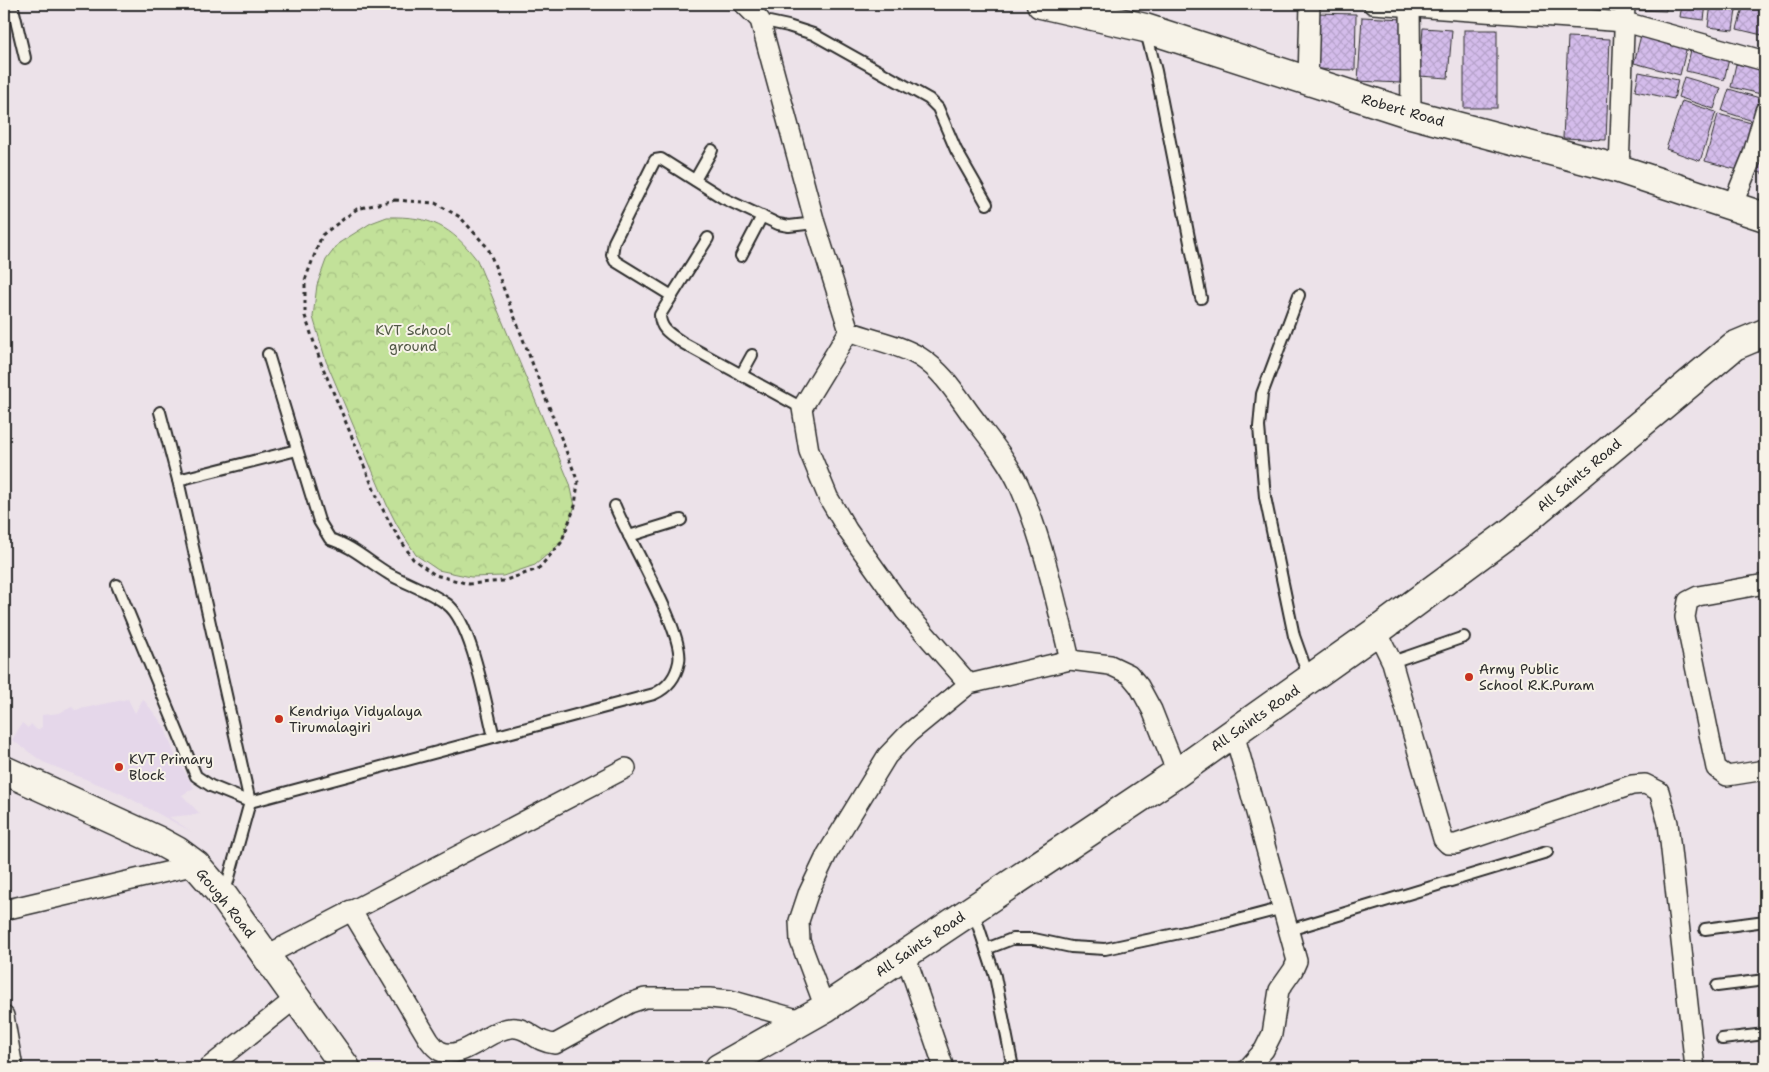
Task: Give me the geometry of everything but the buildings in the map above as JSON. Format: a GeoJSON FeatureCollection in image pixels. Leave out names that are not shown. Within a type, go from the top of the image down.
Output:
{"type":"FeatureCollection","features":[{"type":"Feature","properties":{"kind":"street"},"geometry":{"type":"LineString","coordinates":[[744,4],[760,20],[815,223],[849,331],[802,408],[809,451],[828,497],[848,531],[905,611],[970,684]]}},
{"type":"Feature","properties":{"kind":"street","name":"Robert Road"},"geometry":{"type":"LineString","coordinates":[[1041,4],[1144,28],[1411,114],[1619,169],[1765,217]]}},
{"type":"Feature","properties":{"kind":"street"},"geometry":{"type":"LineString","coordinates":[[1129,4],[1144,28]]}},
{"type":"Feature","properties":{"kind":"street"},"geometry":{"type":"LineString","coordinates":[[1308,81],[1310,4]]}},
{"type":"Feature","properties":{"kind":"street"},"geometry":{"type":"LineString","coordinates":[[1373,4],[1625,13],[1765,61]]}},
{"type":"Feature","properties":{"kind":"street"},"geometry":{"type":"LineString","coordinates":[[1410,5],[1411,114]]}},
{"type":"Feature","properties":{"kind":"street"},"geometry":{"type":"LineString","coordinates":[[1619,169],[1625,13]]}},
{"type":"Feature","properties":{"kind":"street"},"geometry":{"type":"LineString","coordinates":[[1732,206],[1752,157],[1765,111]]}},
{"type":"Feature","properties":{"kind":"street"},"geometry":{"type":"LineString","coordinates":[[849,331],[919,357],[942,375],[998,450],[1018,484],[1029,514],[1051,584],[1070,660]]}},
{"type":"Feature","properties":{"kind":"street","name":"All Saints Road"},"geometry":{"type":"LineString","coordinates":[[719,1068],[813,1014],[906,954],[1234,733],[1515,529],[1734,346],[1765,333]]}},
{"type":"Feature","properties":{"kind":"street"},"geometry":{"type":"LineString","coordinates":[[1765,584],[1698,596],[1688,601],[1685,617],[1716,768],[1727,776],[1765,770]]}},
{"type":"Feature","properties":{"kind":"street"},"geometry":{"type":"LineString","coordinates":[[1377,631],[1392,662],[1443,839],[1448,844],[1456,844],[1632,786],[1645,784],[1659,791],[1668,822],[1695,1068]]}},
{"type":"Feature","properties":{"kind":"street"},"geometry":{"type":"LineString","coordinates":[[351,910],[429,1040],[439,1051],[448,1054],[460,1051],[495,1032],[515,1027],[525,1030],[543,1043],[555,1044],[630,1002],[645,998],[724,999],[813,1014],[800,940],[799,921],[808,894],[827,854],[887,756],[909,733],[970,684],[1070,660],[1110,665],[1129,674],[1152,710],[1177,773]]}},
{"type":"Feature","properties":{"kind":"street"},"geometry":{"type":"LineString","coordinates":[[1234,733],[1296,961],[1294,970],[1279,990],[1272,1034],[1264,1050],[1248,1068]]}},
{"type":"Feature","properties":{"kind":"street"},"geometry":{"type":"LineString","coordinates":[[267,955],[626,768]]}},
{"type":"Feature","properties":{"kind":"street","name":"Gough Road"},"geometry":{"type":"LineString","coordinates":[[4,770],[157,840],[177,851],[196,865],[224,897],[267,955],[346,1068]]}},
{"type":"Feature","properties":{"kind":"street"},"geometry":{"type":"LineString","coordinates":[[4,910],[196,865]]}},
{"type":"Feature","properties":{"kind":"street"},"geometry":{"type":"LineString","coordinates":[[906,954],[944,1068]]}},
{"type":"Feature","properties":{"kind":"street"},"geometry":{"type":"LineString","coordinates":[[208,1068],[296,998]]}},
{"type":"Feature","properties":{"kind":"street"},"geometry":{"type":"LineString","coordinates":[[4,1016],[13,1068]]}},
{"type":"Feature","properties":{"kind":"lane"},"geometry":{"type":"LineString","coordinates":[[12,4],[25,58]]}},
{"type":"Feature","properties":{"kind":"lane"},"geometry":{"type":"LineString","coordinates":[[760,20],[813,34],[929,99],[938,108],[956,150],[987,204]]}},
{"type":"Feature","properties":{"kind":"lane"},"geometry":{"type":"LineString","coordinates":[[1144,28],[1156,72],[1201,298]]}},
{"type":"Feature","properties":{"kind":"lane"},"geometry":{"type":"LineString","coordinates":[[695,180],[712,150]]}},
{"type":"Feature","properties":{"kind":"lane"},"geometry":{"type":"LineString","coordinates":[[672,296],[615,261],[612,249],[652,162],[661,159],[723,198],[778,224],[789,226],[815,223]]}},
{"type":"Feature","properties":{"kind":"lane"},"geometry":{"type":"LineString","coordinates":[[741,256],[762,216]]}},
{"type":"Feature","properties":{"kind":"lane"},"geometry":{"type":"LineString","coordinates":[[708,238],[660,315],[660,323],[666,331],[802,408]]}},
{"type":"Feature","properties":{"kind":"lane"},"geometry":{"type":"LineString","coordinates":[[1299,295],[1262,394],[1258,427],[1264,497],[1294,636],[1310,679]]}},
{"type":"Feature","properties":{"kind":"lane"},"geometry":{"type":"LineString","coordinates":[[268,354],[318,520],[330,539],[346,544],[392,575],[417,585],[449,605],[461,622],[472,650],[494,736]]}},
{"type":"Feature","properties":{"kind":"lane"},"geometry":{"type":"LineString","coordinates":[[741,375],[752,355]]}},
{"type":"Feature","properties":{"kind":"lane"},"geometry":{"type":"LineString","coordinates":[[160,412],[178,480],[250,802],[224,897]]}},
{"type":"Feature","properties":{"kind":"lane"},"geometry":{"type":"LineString","coordinates":[[178,480],[297,450]]}},
{"type":"Feature","properties":{"kind":"lane"},"geometry":{"type":"LineString","coordinates":[[116,585],[196,776],[210,786],[250,802],[654,694],[670,682],[679,662],[675,632],[615,506]]}},
{"type":"Feature","properties":{"kind":"lane"},"geometry":{"type":"LineString","coordinates":[[629,536],[681,520]]}},
{"type":"Feature","properties":{"kind":"lane"},"geometry":{"type":"LineString","coordinates":[[1392,662],[1464,637]]}},
{"type":"Feature","properties":{"kind":"lane"},"geometry":{"type":"LineString","coordinates":[[1289,930],[1548,852]]}},
{"type":"Feature","properties":{"kind":"lane"},"geometry":{"type":"LineString","coordinates":[[986,950],[1012,939],[1034,939],[1071,947],[1105,949],[1222,924],[1283,908]]}},
{"type":"Feature","properties":{"kind":"lane"},"geometry":{"type":"LineString","coordinates":[[973,909],[995,976],[1013,1068]]}},
{"type":"Feature","properties":{"kind":"lane"},"geometry":{"type":"LineString","coordinates":[[1705,929],[1765,921]]}},
{"type":"Feature","properties":{"kind":"lane"},"geometry":{"type":"LineString","coordinates":[[1717,986],[1765,980]]}},
{"type":"Feature","properties":{"kind":"lane"},"geometry":{"type":"LineString","coordinates":[[1722,1039],[1765,1034]]}},
{"type":"Feature","properties":{"kind":"path"},"geometry":{"type":"LineString","coordinates":[[395,200],[435,203],[460,218],[488,248],[578,482],[575,506],[561,543],[538,569],[503,581],[468,584],[435,575],[413,559],[380,504],[321,363],[305,316],[305,280],[322,235],[357,209],[395,200]]}},
{"type":"Feature","properties":{"kind":"shaded area","name":"KVT Primary Block"},"geometry":{"type":"Polygon","coordinates":[[[128,699],[135,713],[143,699],[164,726],[175,755],[194,788],[182,795],[200,814],[169,817],[192,832],[120,793],[43,762],[12,740],[22,723],[28,728],[31,724],[37,730],[42,727],[42,715],[59,713],[72,707],[75,710],[128,699]]]}},
{"type":"Feature","properties":{"kind":"green space","name":"KVT School ground"},"geometry":{"type":"Polygon","coordinates":[[[387,217],[416,219],[439,225],[458,239],[477,260],[570,484],[575,506],[561,543],[535,565],[503,576],[471,577],[438,570],[416,555],[387,505],[326,361],[313,317],[317,285],[326,260],[339,243],[371,223],[387,217]]]}},
{"type":"Feature","properties":{"kind":"place","name":"Army Public School R.K.Puram"},"geometry":{"type":"Point","coordinates":[1469,677]}},
{"type":"Feature","properties":{"kind":"place","name":"Kendriya Vidyalaya Tirumalagiri"},"geometry":{"type":"Point","coordinates":[279,719]}},
{"type":"Feature","properties":{"kind":"place","name":"KVT Primary Block"},"geometry":{"type":"Point","coordinates":[119,767]}}]}
